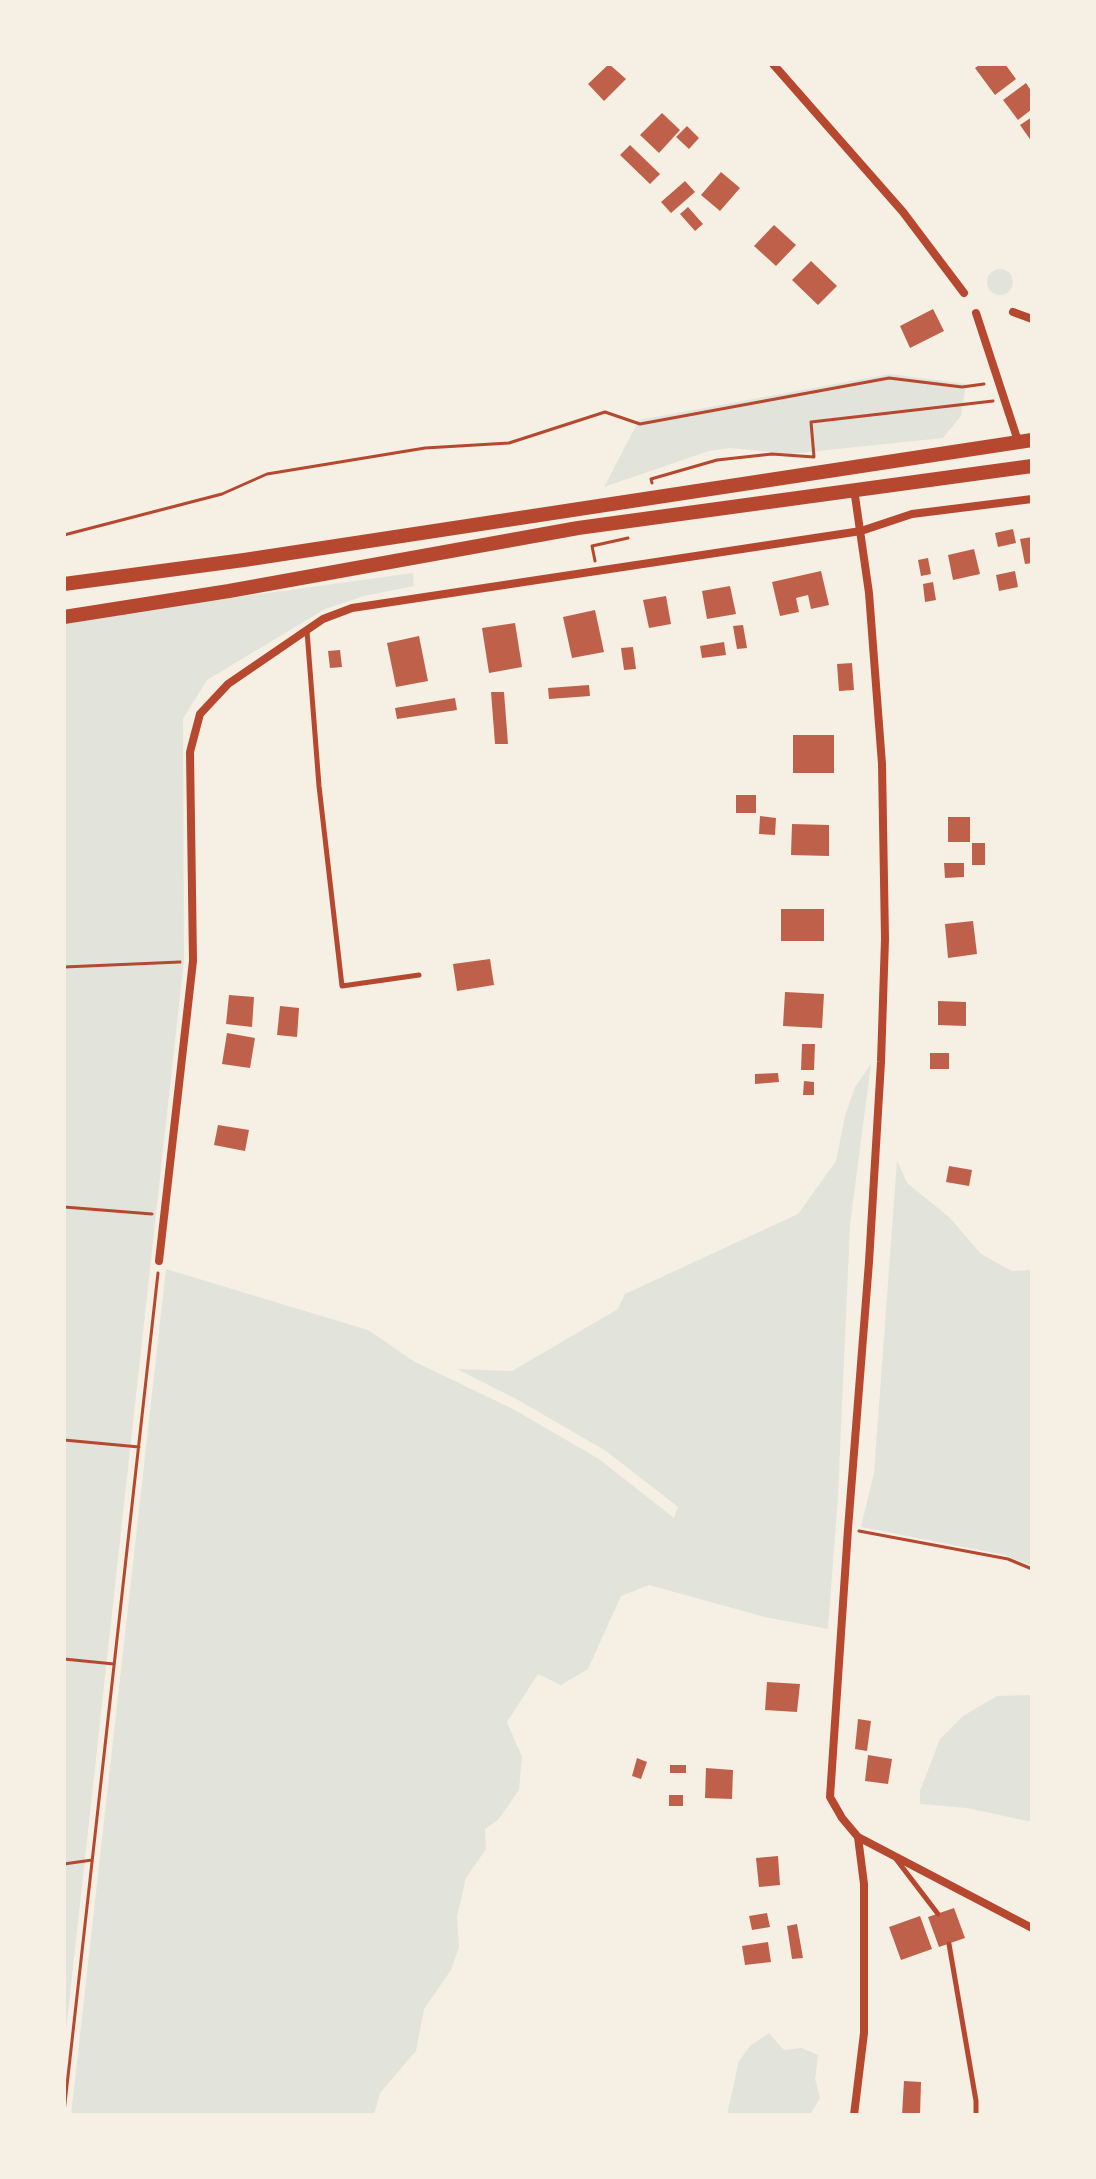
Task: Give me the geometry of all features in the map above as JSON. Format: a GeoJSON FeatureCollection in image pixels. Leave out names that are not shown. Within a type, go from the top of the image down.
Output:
{"type":"FeatureCollection","features":[{"type":"Feature","properties":{"kind":"main road"},"geometry":{"type":"LineString","coordinates":[[64,584],[244,560],[1025,440]]}},
{"type":"Feature","properties":{"kind":"main road"},"geometry":{"type":"LineString","coordinates":[[64,617],[229,591],[578,528],[1032,466]]}},
{"type":"Feature","properties":{"kind":"street"},"geometry":{"type":"LineString","coordinates":[[773,64],[903,212],[964,293]]}},
{"type":"Feature","properties":{"kind":"street"},"geometry":{"type":"LineString","coordinates":[[1013,312],[1032,319]]}},
{"type":"Feature","properties":{"kind":"street"},"geometry":{"type":"LineString","coordinates":[[976,313],[1004,399],[1025,440]]}},
{"type":"Feature","properties":{"kind":"street"},"geometry":{"type":"LineString","coordinates":[[854,489],[869,593],[882,764],[885,939],[869,1262],[830,1797],[858,1837],[1032,1928]]}},
{"type":"Feature","properties":{"kind":"street"},"geometry":{"type":"LineString","coordinates":[[159,1261],[193,961],[190,752],[200,714],[228,684],[323,619],[352,608],[861,531],[912,514],[1032,499]]}},
{"type":"Feature","properties":{"kind":"street"},"geometry":{"type":"LineString","coordinates":[[854,2115],[864,2033],[864,1884],[858,1837]]}},
{"type":"Feature","properties":{"kind":"lane"},"geometry":{"type":"LineString","coordinates":[[307,631],[319,786],[342,986],[419,975]]}},
{"type":"Feature","properties":{"kind":"lane"},"geometry":{"type":"LineString","coordinates":[[895,1858],[938,1914]]}},
{"type":"Feature","properties":{"kind":"lane"},"geometry":{"type":"LineString","coordinates":[[949,1944],[976,2115]]}},
{"type":"Feature","properties":{"kind":"path"},"geometry":{"type":"LineString","coordinates":[[64,535],[222,494],[267,474],[425,448],[509,443],[605,412],[640,424],[889,378],[962,387],[998,382]]}},
{"type":"Feature","properties":{"kind":"path"},"geometry":{"type":"LineString","coordinates":[[811,422],[1004,399]]}},
{"type":"Feature","properties":{"kind":"path"},"geometry":{"type":"LineString","coordinates":[[64,967],[193,961]]}},
{"type":"Feature","properties":{"kind":"path"},"geometry":{"type":"LineString","coordinates":[[64,1207],[165,1215]]}},
{"type":"Feature","properties":{"kind":"path"},"geometry":{"type":"LineString","coordinates":[[64,2112],[159,1261]]}},
{"type":"Feature","properties":{"kind":"path"},"geometry":{"type":"LineString","coordinates":[[64,1440],[139,1447]]}},
{"type":"Feature","properties":{"kind":"path"},"geometry":{"type":"LineString","coordinates":[[848,1529],[1008,1559],[1032,1569]]}},
{"type":"Feature","properties":{"kind":"path"},"geometry":{"type":"LineString","coordinates":[[64,1659],[114,1664]]}},
{"type":"Feature","properties":{"kind":"path"},"geometry":{"type":"LineString","coordinates":[[64,1864],[92,1860]]}},
{"type":"Feature","properties":{"kind":"shaded area"},"geometry":{"type":"Polygon","coordinates":[[[1000,269],[1009,273],[1013,282],[1009,291],[1000,295],[991,291],[987,282],[991,273],[1000,269]]]}},
{"type":"Feature","properties":{"kind":"shaded area"},"geometry":{"type":"Polygon","coordinates":[[[890,374],[966,384],[961,416],[943,438],[790,454],[730,448],[709,451],[604,487],[639,420],[890,374]]]}},
{"type":"Feature","properties":{"kind":"shaded area"},"geometry":{"type":"Polygon","coordinates":[[[413,573],[414,586],[364,596],[325,609],[207,680],[183,719],[184,960],[64,2049],[64,621],[413,573]]]}},
{"type":"Feature","properties":{"kind":"shaded area"},"geometry":{"type":"Polygon","coordinates":[[[871,1064],[850,1225],[838,1496],[828,1629],[765,1617],[649,1585],[621,1596],[588,1669],[561,1685],[538,1674],[507,1722],[522,1757],[519,1790],[498,1820],[485,1829],[486,1849],[466,1878],[457,1916],[459,1947],[451,1970],[424,2009],[416,2051],[380,2093],[374,2115],[71,2115],[166,1269],[368,1330],[415,1362],[513,1409],[599,1459],[674,1518],[678,1507],[606,1451],[457,1369],[512,1371],[618,1309],[625,1294],[798,1214],[836,1161],[845,1116],[855,1087],[871,1064]]]}},
{"type":"Feature","properties":{"kind":"shaded area"},"geometry":{"type":"Polygon","coordinates":[[[897,1160],[907,1183],[949,1217],[981,1254],[1012,1271],[1032,1270],[1032,1566],[1005,1555],[861,1527],[874,1473],[897,1160]]]}},
{"type":"Feature","properties":{"kind":"shaded area"},"geometry":{"type":"Polygon","coordinates":[[[1032,1695],[1032,1822],[967,1808],[920,1804],[920,1791],[940,1739],[963,1716],[997,1696],[1032,1695]]]}},
{"type":"Feature","properties":{"kind":"shaded area"},"geometry":{"type":"Polygon","coordinates":[[[769,2033],[784,2050],[801,2048],[818,2055],[815,2079],[820,2098],[810,2115],[727,2115],[739,2061],[750,2046],[769,2033]]]}},
{"type":"Feature","properties":{"kind":"building"},"geometry":{"type":"Polygon","coordinates":[[[609,64],[626,79],[604,101],[588,84],[609,64]]]}},
{"type":"Feature","properties":{"kind":"building"},"geometry":{"type":"Polygon","coordinates":[[[981,64],[1005,64],[1016,79],[995,95],[975,68],[981,64]]]}},
{"type":"Feature","properties":{"kind":"building"},"geometry":{"type":"Polygon","coordinates":[[[1026,83],[1032,92],[1032,109],[1018,120],[1003,100],[1026,83]]]}},
{"type":"Feature","properties":{"kind":"building"},"geometry":{"type":"Polygon","coordinates":[[[662,113],[680,130],[659,153],[640,135],[662,113]]]}},
{"type":"Feature","properties":{"kind":"building"},"geometry":{"type":"Polygon","coordinates":[[[1032,117],[1032,142],[1020,125],[1032,117]]]}},
{"type":"Feature","properties":{"kind":"building"},"geometry":{"type":"Polygon","coordinates":[[[687,126],[699,138],[689,149],[676,137],[687,126]]]}},
{"type":"Feature","properties":{"kind":"building"},"geometry":{"type":"Polygon","coordinates":[[[630,145],[660,174],[650,184],[620,155],[630,145]]]}},
{"type":"Feature","properties":{"kind":"building"},"geometry":{"type":"Polygon","coordinates":[[[721,172],[740,188],[720,211],[701,195],[721,172]]]}},
{"type":"Feature","properties":{"kind":"building"},"geometry":{"type":"Polygon","coordinates":[[[685,181],[695,192],[671,213],[661,202],[685,181]]]}},
{"type":"Feature","properties":{"kind":"building"},"geometry":{"type":"Polygon","coordinates":[[[688,207],[703,224],[695,231],[680,214],[688,207]]]}},
{"type":"Feature","properties":{"kind":"building"},"geometry":{"type":"Polygon","coordinates":[[[774,225],[796,245],[776,266],[754,246],[774,225]]]}},
{"type":"Feature","properties":{"kind":"building"},"geometry":{"type":"Polygon","coordinates":[[[811,261],[837,286],[818,305],[792,280],[811,261]]]}},
{"type":"Feature","properties":{"kind":"building"},"geometry":{"type":"Polygon","coordinates":[[[933,309],[944,331],[910,348],[900,326],[933,309]]]}},
{"type":"Feature","properties":{"kind":"building"},"geometry":{"type":"Polygon","coordinates":[[[1013,529],[1016,543],[998,547],[995,533],[1013,529]]]}},
{"type":"Feature","properties":{"kind":"building"},"geometry":{"type":"Polygon","coordinates":[[[1032,537],[1032,563],[1025,564],[1020,539],[1032,537]]]}},
{"type":"Feature","properties":{"kind":"building"},"geometry":{"type":"Polygon","coordinates":[[[974,549],[980,574],[953,580],[948,555],[974,549]]]}},
{"type":"Feature","properties":{"kind":"building"},"geometry":{"type":"Polygon","coordinates":[[[928,558],[931,574],[921,576],[918,560],[928,558]]]}},
{"type":"Feature","properties":{"kind":"building"},"geometry":{"type":"Polygon","coordinates":[[[821,571],[829,605],[811,609],[808,595],[796,598],[799,612],[780,616],[772,582],[821,571]]]}},
{"type":"Feature","properties":{"kind":"building"},"geometry":{"type":"Polygon","coordinates":[[[1015,571],[1018,587],[999,591],[996,575],[1015,571]]]}},
{"type":"Feature","properties":{"kind":"building"},"geometry":{"type":"Polygon","coordinates":[[[933,582],[936,600],[925,602],[923,584],[933,582]]]}},
{"type":"Feature","properties":{"kind":"building"},"geometry":{"type":"Polygon","coordinates":[[[730,586],[736,614],[707,619],[702,591],[730,586]]]}},
{"type":"Feature","properties":{"kind":"building"},"geometry":{"type":"Polygon","coordinates":[[[666,596],[671,624],[649,628],[643,600],[666,596]]]}},
{"type":"Feature","properties":{"kind":"building"},"geometry":{"type":"Polygon","coordinates":[[[595,610],[604,652],[572,658],[563,617],[595,610]]]}},
{"type":"Feature","properties":{"kind":"building"},"geometry":{"type":"Polygon","coordinates":[[[515,623],[522,667],[489,673],[482,628],[515,623]]]}},
{"type":"Feature","properties":{"kind":"building"},"geometry":{"type":"Polygon","coordinates":[[[743,625],[747,648],[737,649],[733,626],[743,625]]]}},
{"type":"Feature","properties":{"kind":"building"},"geometry":{"type":"Polygon","coordinates":[[[419,636],[428,681],[396,687],[387,643],[419,636]]]}},
{"type":"Feature","properties":{"kind":"building"},"geometry":{"type":"Polygon","coordinates":[[[724,642],[726,655],[702,658],[700,646],[724,642]]]}},
{"type":"Feature","properties":{"kind":"building"},"geometry":{"type":"Polygon","coordinates":[[[633,647],[636,669],[624,670],[621,648],[633,647]]]}},
{"type":"Feature","properties":{"kind":"building"},"geometry":{"type":"Polygon","coordinates":[[[340,650],[342,667],[330,668],[328,651],[340,650]]]}},
{"type":"Feature","properties":{"kind":"building"},"geometry":{"type":"Polygon","coordinates":[[[852,663],[854,690],[839,691],[837,664],[852,663]]]}},
{"type":"Feature","properties":{"kind":"building"},"geometry":{"type":"Polygon","coordinates":[[[589,685],[590,696],[549,699],[548,688],[589,685]]]}},
{"type":"Feature","properties":{"kind":"building"},"geometry":{"type":"Polygon","coordinates":[[[491,692],[504,692],[508,744],[495,744],[491,692]]]}},
{"type":"Feature","properties":{"kind":"building"},"geometry":{"type":"Polygon","coordinates":[[[455,698],[457,710],[397,719],[395,708],[455,698]]]}},
{"type":"Feature","properties":{"kind":"building"},"geometry":{"type":"Polygon","coordinates":[[[793,735],[834,735],[834,773],[793,773],[793,735]]]}},
{"type":"Feature","properties":{"kind":"building"},"geometry":{"type":"Polygon","coordinates":[[[736,795],[756,795],[756,813],[736,813],[736,795]]]}},
{"type":"Feature","properties":{"kind":"building"},"geometry":{"type":"Polygon","coordinates":[[[760,816],[776,818],[775,835],[759,834],[760,816]]]}},
{"type":"Feature","properties":{"kind":"building"},"geometry":{"type":"Polygon","coordinates":[[[948,817],[970,817],[970,842],[948,842],[948,817]]]}},
{"type":"Feature","properties":{"kind":"building"},"geometry":{"type":"Polygon","coordinates":[[[792,824],[829,825],[829,856],[791,855],[792,824]]]}},
{"type":"Feature","properties":{"kind":"building"},"geometry":{"type":"Polygon","coordinates":[[[972,843],[985,843],[985,865],[972,865],[972,843]]]}},
{"type":"Feature","properties":{"kind":"building"},"geometry":{"type":"Polygon","coordinates":[[[944,863],[964,863],[964,877],[945,878],[944,863]]]}},
{"type":"Feature","properties":{"kind":"building"},"geometry":{"type":"Polygon","coordinates":[[[781,909],[824,909],[824,941],[781,941],[781,909]]]}},
{"type":"Feature","properties":{"kind":"building"},"geometry":{"type":"Polygon","coordinates":[[[973,921],[977,954],[948,958],[945,924],[973,921]]]}},
{"type":"Feature","properties":{"kind":"building"},"geometry":{"type":"Polygon","coordinates":[[[490,959],[494,985],[457,991],[453,964],[490,959]]]}},
{"type":"Feature","properties":{"kind":"building"},"geometry":{"type":"Polygon","coordinates":[[[785,992],[824,994],[822,1028],[783,1026],[785,992]]]}},
{"type":"Feature","properties":{"kind":"building"},"geometry":{"type":"Polygon","coordinates":[[[229,995],[254,997],[252,1027],[226,1024],[229,995]]]}},
{"type":"Feature","properties":{"kind":"building"},"geometry":{"type":"Polygon","coordinates":[[[938,1001],[966,1002],[966,1026],[938,1025],[938,1001]]]}},
{"type":"Feature","properties":{"kind":"building"},"geometry":{"type":"Polygon","coordinates":[[[280,1006],[299,1008],[297,1037],[277,1035],[280,1006]]]}},
{"type":"Feature","properties":{"kind":"building"},"geometry":{"type":"Polygon","coordinates":[[[227,1033],[255,1038],[250,1068],[222,1064],[227,1033]]]}},
{"type":"Feature","properties":{"kind":"building"},"geometry":{"type":"Polygon","coordinates":[[[802,1044],[815,1044],[814,1070],[801,1070],[802,1044]]]}},
{"type":"Feature","properties":{"kind":"building"},"geometry":{"type":"Polygon","coordinates":[[[930,1053],[949,1053],[949,1069],[930,1069],[930,1053]]]}},
{"type":"Feature","properties":{"kind":"building"},"geometry":{"type":"Polygon","coordinates":[[[778,1073],[779,1082],[755,1084],[755,1074],[778,1073]]]}},
{"type":"Feature","properties":{"kind":"building"},"geometry":{"type":"Polygon","coordinates":[[[804,1081],[814,1082],[814,1095],[803,1095],[804,1081]]]}},
{"type":"Feature","properties":{"kind":"building"},"geometry":{"type":"Polygon","coordinates":[[[218,1125],[249,1130],[245,1151],[214,1145],[218,1125]]]}},
{"type":"Feature","properties":{"kind":"building"},"geometry":{"type":"Polygon","coordinates":[[[949,1166],[972,1170],[969,1186],[946,1182],[949,1166]]]}},
{"type":"Feature","properties":{"kind":"building"},"geometry":{"type":"Polygon","coordinates":[[[767,1682],[800,1684],[797,1712],[765,1710],[767,1682]]]}},
{"type":"Feature","properties":{"kind":"building"},"geometry":{"type":"Polygon","coordinates":[[[858,1719],[871,1721],[867,1751],[855,1749],[858,1719]]]}},
{"type":"Feature","properties":{"kind":"building"},"geometry":{"type":"Polygon","coordinates":[[[868,1755],[892,1759],[888,1784],[865,1781],[868,1755]]]}},
{"type":"Feature","properties":{"kind":"building"},"geometry":{"type":"Polygon","coordinates":[[[637,1758],[647,1762],[641,1779],[632,1776],[637,1758]]]}},
{"type":"Feature","properties":{"kind":"building"},"geometry":{"type":"Polygon","coordinates":[[[670,1765],[686,1765],[686,1773],[670,1773],[670,1765]]]}},
{"type":"Feature","properties":{"kind":"building"},"geometry":{"type":"Polygon","coordinates":[[[706,1768],[733,1770],[732,1799],[705,1798],[706,1768]]]}},
{"type":"Feature","properties":{"kind":"building"},"geometry":{"type":"Polygon","coordinates":[[[669,1795],[683,1795],[683,1806],[669,1806],[669,1795]]]}},
{"type":"Feature","properties":{"kind":"building"},"geometry":{"type":"Polygon","coordinates":[[[778,1856],[780,1885],[759,1887],[756,1858],[778,1856]]]}},
{"type":"Feature","properties":{"kind":"building"},"geometry":{"type":"Polygon","coordinates":[[[954,1908],[965,1938],[939,1947],[928,1917],[954,1908]]]}},
{"type":"Feature","properties":{"kind":"building"},"geometry":{"type":"Polygon","coordinates":[[[767,1913],[770,1927],[752,1930],[749,1916],[767,1913]]]}},
{"type":"Feature","properties":{"kind":"building"},"geometry":{"type":"Polygon","coordinates":[[[920,1916],[932,1949],[901,1960],[889,1927],[920,1916]]]}},
{"type":"Feature","properties":{"kind":"building"},"geometry":{"type":"Polygon","coordinates":[[[797,1924],[803,1958],[792,1959],[787,1926],[797,1924]]]}},
{"type":"Feature","properties":{"kind":"building"},"geometry":{"type":"Polygon","coordinates":[[[768,1942],[771,1962],[745,1965],[742,1946],[768,1942]]]}},
{"type":"Feature","properties":{"kind":"building"},"geometry":{"type":"Polygon","coordinates":[[[904,2081],[921,2082],[920,2115],[902,2115],[904,2081]]]}}]}
